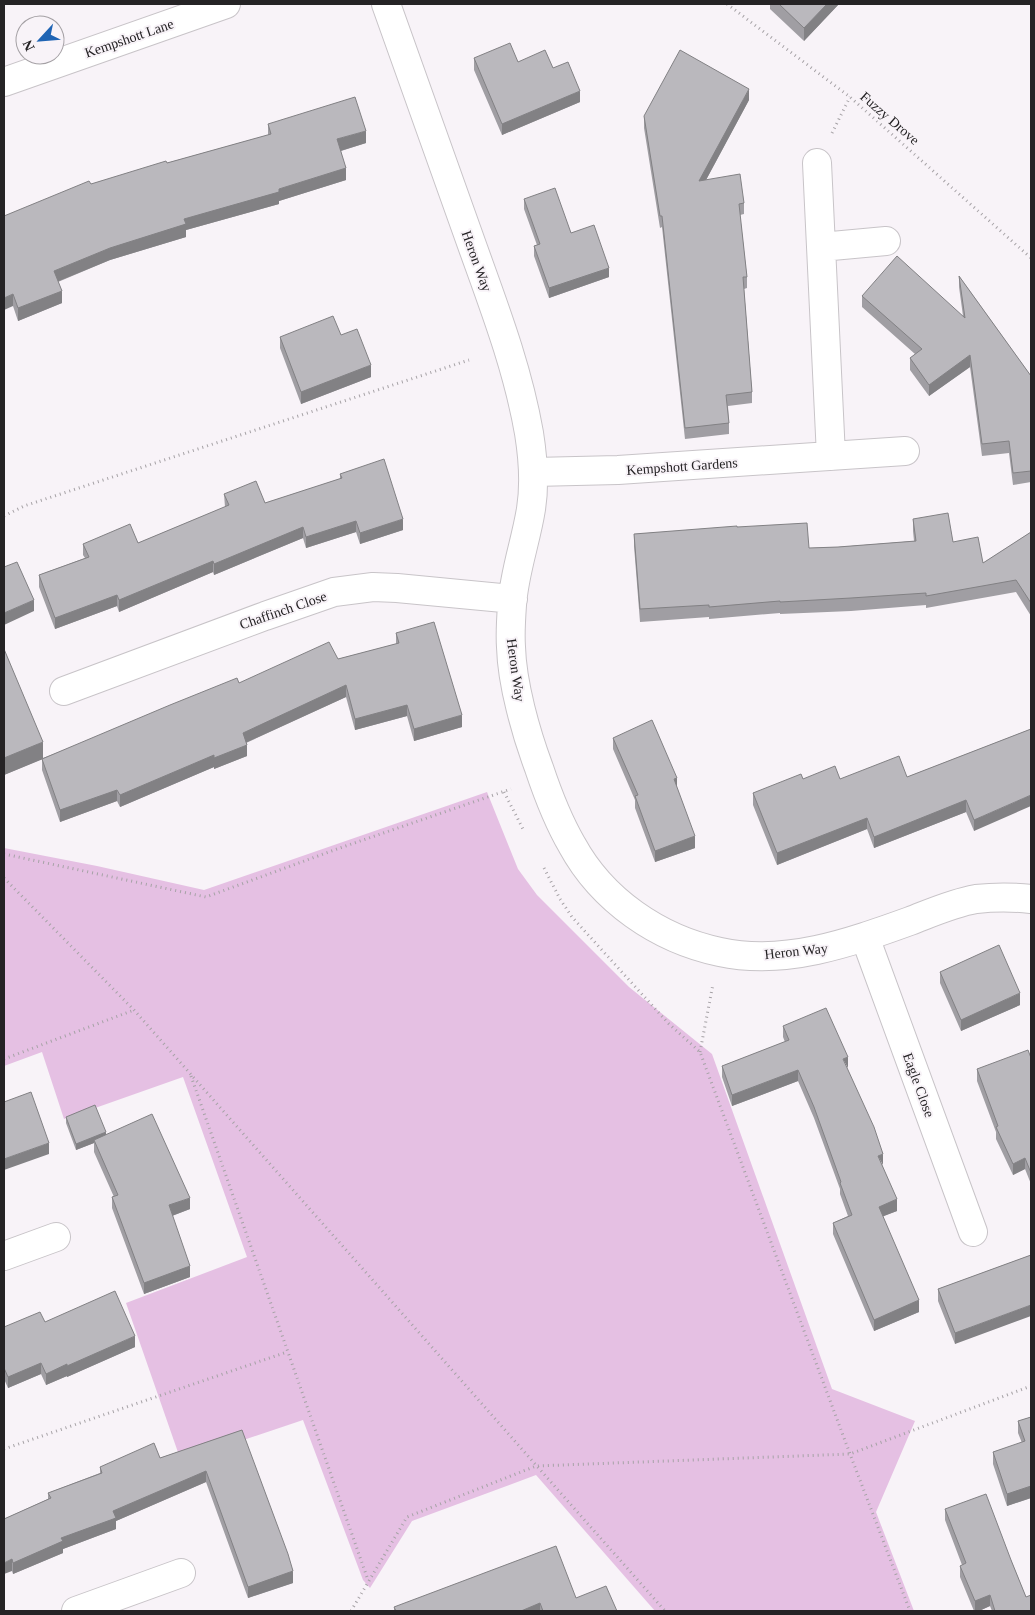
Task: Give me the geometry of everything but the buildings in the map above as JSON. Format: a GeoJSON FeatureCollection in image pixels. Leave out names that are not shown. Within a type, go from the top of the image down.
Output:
{"type":"FeatureCollection","features":[{"type":"Feature","properties":{"kind":"street","name":"Kempshott Lane"},"geometry":{"type":"LineString","coordinates":[[4,82],[226,4]]}},
{"type":"Feature","properties":{"kind":"street","name":"Heron Way"},"geometry":{"type":"LineString","coordinates":[[386,4],[515,372],[529,433],[534,472],[531,508],[512,599],[511,648],[514,677],[532,750],[542,777],[559,820],[573,848],[588,871],[607,892],[647,924],[696,945],[719,952],[754,955],[802,953],[837,946],[955,904],[973,900],[997,897],[1031,899]]}},
{"type":"Feature","properties":{"kind":"street"},"geometry":{"type":"LineString","coordinates":[[817,163],[831,456]]}},
{"type":"Feature","properties":{"kind":"street"},"geometry":{"type":"LineString","coordinates":[[821,247],[886,241]]}},
{"type":"Feature","properties":{"kind":"street","name":"Kempshott Gardens"},"geometry":{"type":"LineString","coordinates":[[534,472],[618,470],[905,451]]}},
{"type":"Feature","properties":{"kind":"street","name":"Chaffinch Close"},"geometry":{"type":"LineString","coordinates":[[64,690],[264,616],[344,590],[374,587],[397,588],[512,599]]}},
{"type":"Feature","properties":{"kind":"street","name":"Eagle Close"},"geometry":{"type":"LineString","coordinates":[[865,937],[973,1232]]}},
{"type":"Feature","properties":{"kind":"street"},"geometry":{"type":"LineString","coordinates":[[4,1256],[56,1237]]}},
{"type":"Feature","properties":{"kind":"street"},"geometry":{"type":"LineString","coordinates":[[76,1611],[181,1573]]}},
{"type":"Feature","properties":{"kind":"path","name":"Fuzzy Drove"},"geometry":{"type":"LineString","coordinates":[[727,4],[850,97],[1031,258]]}},
{"type":"Feature","properties":{"kind":"path"},"geometry":{"type":"LineString","coordinates":[[817,163],[850,97]]}},
{"type":"Feature","properties":{"kind":"path"},"geometry":{"type":"LineString","coordinates":[[4,516],[24,506],[469,360]]}},
{"type":"Feature","properties":{"kind":"path"},"geometry":{"type":"LineString","coordinates":[[4,854],[206,897],[542,777]]}},
{"type":"Feature","properties":{"kind":"path"},"geometry":{"type":"LineString","coordinates":[[504,792],[525,833]]}},
{"type":"Feature","properties":{"kind":"path"},"geometry":{"type":"LineString","coordinates":[[543,866],[560,899],[572,916],[669,1024],[700,1052],[910,1611]]}},
{"type":"Feature","properties":{"kind":"path"},"geometry":{"type":"LineString","coordinates":[[4,878],[134,1010],[666,1611]]}},
{"type":"Feature","properties":{"kind":"path"},"geometry":{"type":"LineString","coordinates":[[700,1052],[719,952]]}},
{"type":"Feature","properties":{"kind":"path"},"geometry":{"type":"LineString","coordinates":[[4,1059],[134,1010]]}},
{"type":"Feature","properties":{"kind":"path"},"geometry":{"type":"LineString","coordinates":[[190,1073],[368,1580]]}},
{"type":"Feature","properties":{"kind":"path"},"geometry":{"type":"LineString","coordinates":[[4,1449],[287,1352]]}},
{"type":"Feature","properties":{"kind":"path"},"geometry":{"type":"LineString","coordinates":[[351,1611],[407,1517],[536,1466],[850,1454],[1031,1386]]}},
{"type":"Feature","properties":{"kind":"shaded area"},"geometry":{"type":"Polygon","coordinates":[[[487,792],[518,869],[537,895],[629,987],[712,1054],[832,1389],[915,1421],[876,1512],[914,1611],[655,1611],[536,1475],[412,1521],[370,1588],[363,1580],[303,1420],[181,1461],[126,1303],[247,1257],[183,1077],[64,1119],[42,1052],[4,1066],[4,848],[204,890],[487,792]]]}}]}
